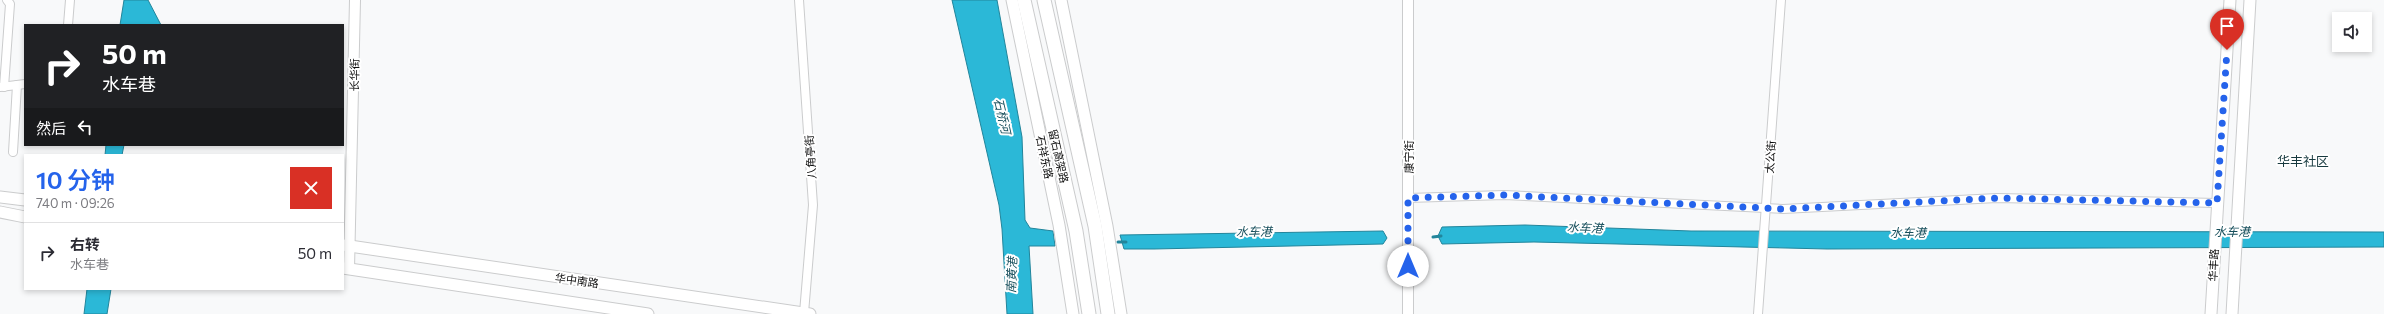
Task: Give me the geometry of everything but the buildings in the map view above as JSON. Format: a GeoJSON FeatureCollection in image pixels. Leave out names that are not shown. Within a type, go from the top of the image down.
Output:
{"type":"FeatureCollection","features":[{"type":"Feature","properties":{"kind":"highway","name":"留石高架路"},"geometry":{"type":"LineString","coordinates":[[1024,0],[1076,231],[1089,314]]}},
{"type":"Feature","properties":{"kind":"highway","name":"留石高架路"},"geometry":{"type":"LineString","coordinates":[[1044,0],[1095,226],[1108,314]]}},
{"type":"Feature","properties":{"kind":"main road","name":"石祥东路"},"geometry":{"type":"LineString","coordinates":[[1012,0],[1059,225],[1073,314]]}},
{"type":"Feature","properties":{"kind":"main road"},"geometry":{"type":"LineString","coordinates":[[1061,0],[1107,226],[1121,314]]}},
{"type":"Feature","properties":{"kind":"main road","name":"华丰路"},"geometry":{"type":"LineString","coordinates":[[2211,314],[2230,0]]}},
{"type":"Feature","properties":{"kind":"main road","name":"华丰路"},"geometry":{"type":"LineString","coordinates":[[2232,314],[2250,0]]}},
{"type":"Feature","properties":{"kind":"main road"},"geometry":{"type":"LineString","coordinates":[[0,197],[24,200]]}},
{"type":"Feature","properties":{"kind":"main road"},"geometry":{"type":"LineString","coordinates":[[0,212],[24,218]]}},
{"type":"Feature","properties":{"kind":"main road","name":"华中南路"},"geometry":{"type":"LineString","coordinates":[[346,246],[807,314]]}},
{"type":"Feature","properties":{"kind":"main road","name":"华中南路"},"geometry":{"type":"LineString","coordinates":[[346,269],[648,314]]}},
{"type":"Feature","properties":{"kind":"street"},"geometry":{"type":"LineString","coordinates":[[7,0],[10,4],[2,87],[21,84],[13,152]]}},
{"type":"Feature","properties":{"kind":"street"},"geometry":{"type":"LineString","coordinates":[[68,24],[70,0]]}},
{"type":"Feature","properties":{"kind":"street","name":"长华街"},"geometry":{"type":"LineString","coordinates":[[346,269],[355,0]]}},
{"type":"Feature","properties":{"kind":"street","name":"八角亭街"},"geometry":{"type":"LineString","coordinates":[[799,0],[813,205],[807,314]]}},
{"type":"Feature","properties":{"kind":"street","name":"康宁街"},"geometry":{"type":"LineString","coordinates":[[1408,0],[1408,314]]}},
{"type":"Feature","properties":{"kind":"street","name":"太公街"},"geometry":{"type":"LineString","coordinates":[[1758,314],[1780,0]]}},
{"type":"Feature","properties":{"kind":"street"},"geometry":{"type":"LineString","coordinates":[[1408,198],[1504,195],[1766,208],[2004,198],[2217,203]]}},
{"type":"Feature","properties":{"kind":"water"},"geometry":{"type":"Polygon","coordinates":[[[124,0],[148,0],[160,24],[120,24],[124,0]]]}},
{"type":"Feature","properties":{"kind":"water"},"geometry":{"type":"Polygon","coordinates":[[[952,0],[997,0],[1022,137],[1025,220],[1030,228],[1053,231],[1055,246],[1029,246],[1033,314],[1007,314],[1002,229],[999,205],[952,0]]]}},
{"type":"Feature","properties":{"kind":"water"},"geometry":{"type":"Polygon","coordinates":[[[106,146],[124,146],[122,154],[105,154],[106,146]]]}},
{"type":"Feature","properties":{"kind":"water"},"geometry":{"type":"Polygon","coordinates":[[[1525,225],[1691,231],[2384,232],[2384,247],[1827,249],[1534,242],[1442,244],[1438,236],[1442,227],[1525,225]]]}},
{"type":"Feature","properties":{"kind":"water"},"geometry":{"type":"Polygon","coordinates":[[[1383,231],[1387,238],[1383,244],[1154,249],[1124,249],[1120,235],[1383,231]]]}},
{"type":"Feature","properties":{"kind":"water"},"geometry":{"type":"Polygon","coordinates":[[[87,290],[111,290],[107,314],[84,314],[87,290]]]}},
{"type":"Feature","properties":{"kind":"waterway","name":"水车港"},"geometry":{"type":"LineString","coordinates":[[1433,237],[1441,236]]}},
{"type":"Feature","properties":{"kind":"waterway","name":"水车港"},"geometry":{"type":"LineString","coordinates":[[1118,242],[1126,242]]}},
{"type":"Feature","properties":{"kind":"district","name":"华丰社区"},"geometry":{"type":"Point","coordinates":[2303,161]}},
{"type":"Feature","properties":{"kind":"route"},"geometry":{"type":"LineString","coordinates":[[1408,266],[1408,198],[1504,195],[1783,209],[1997,198],[2217,203],[2227,50]]}},
{"type":"Feature","properties":{"kind":"water label","name":"石桥河"},"geometry":{"type":"Point","coordinates":[1003,116]}},
{"type":"Feature","properties":{"kind":"water label","name":"南黄港"},"geometry":{"type":"Point","coordinates":[1011,275]}}]}
